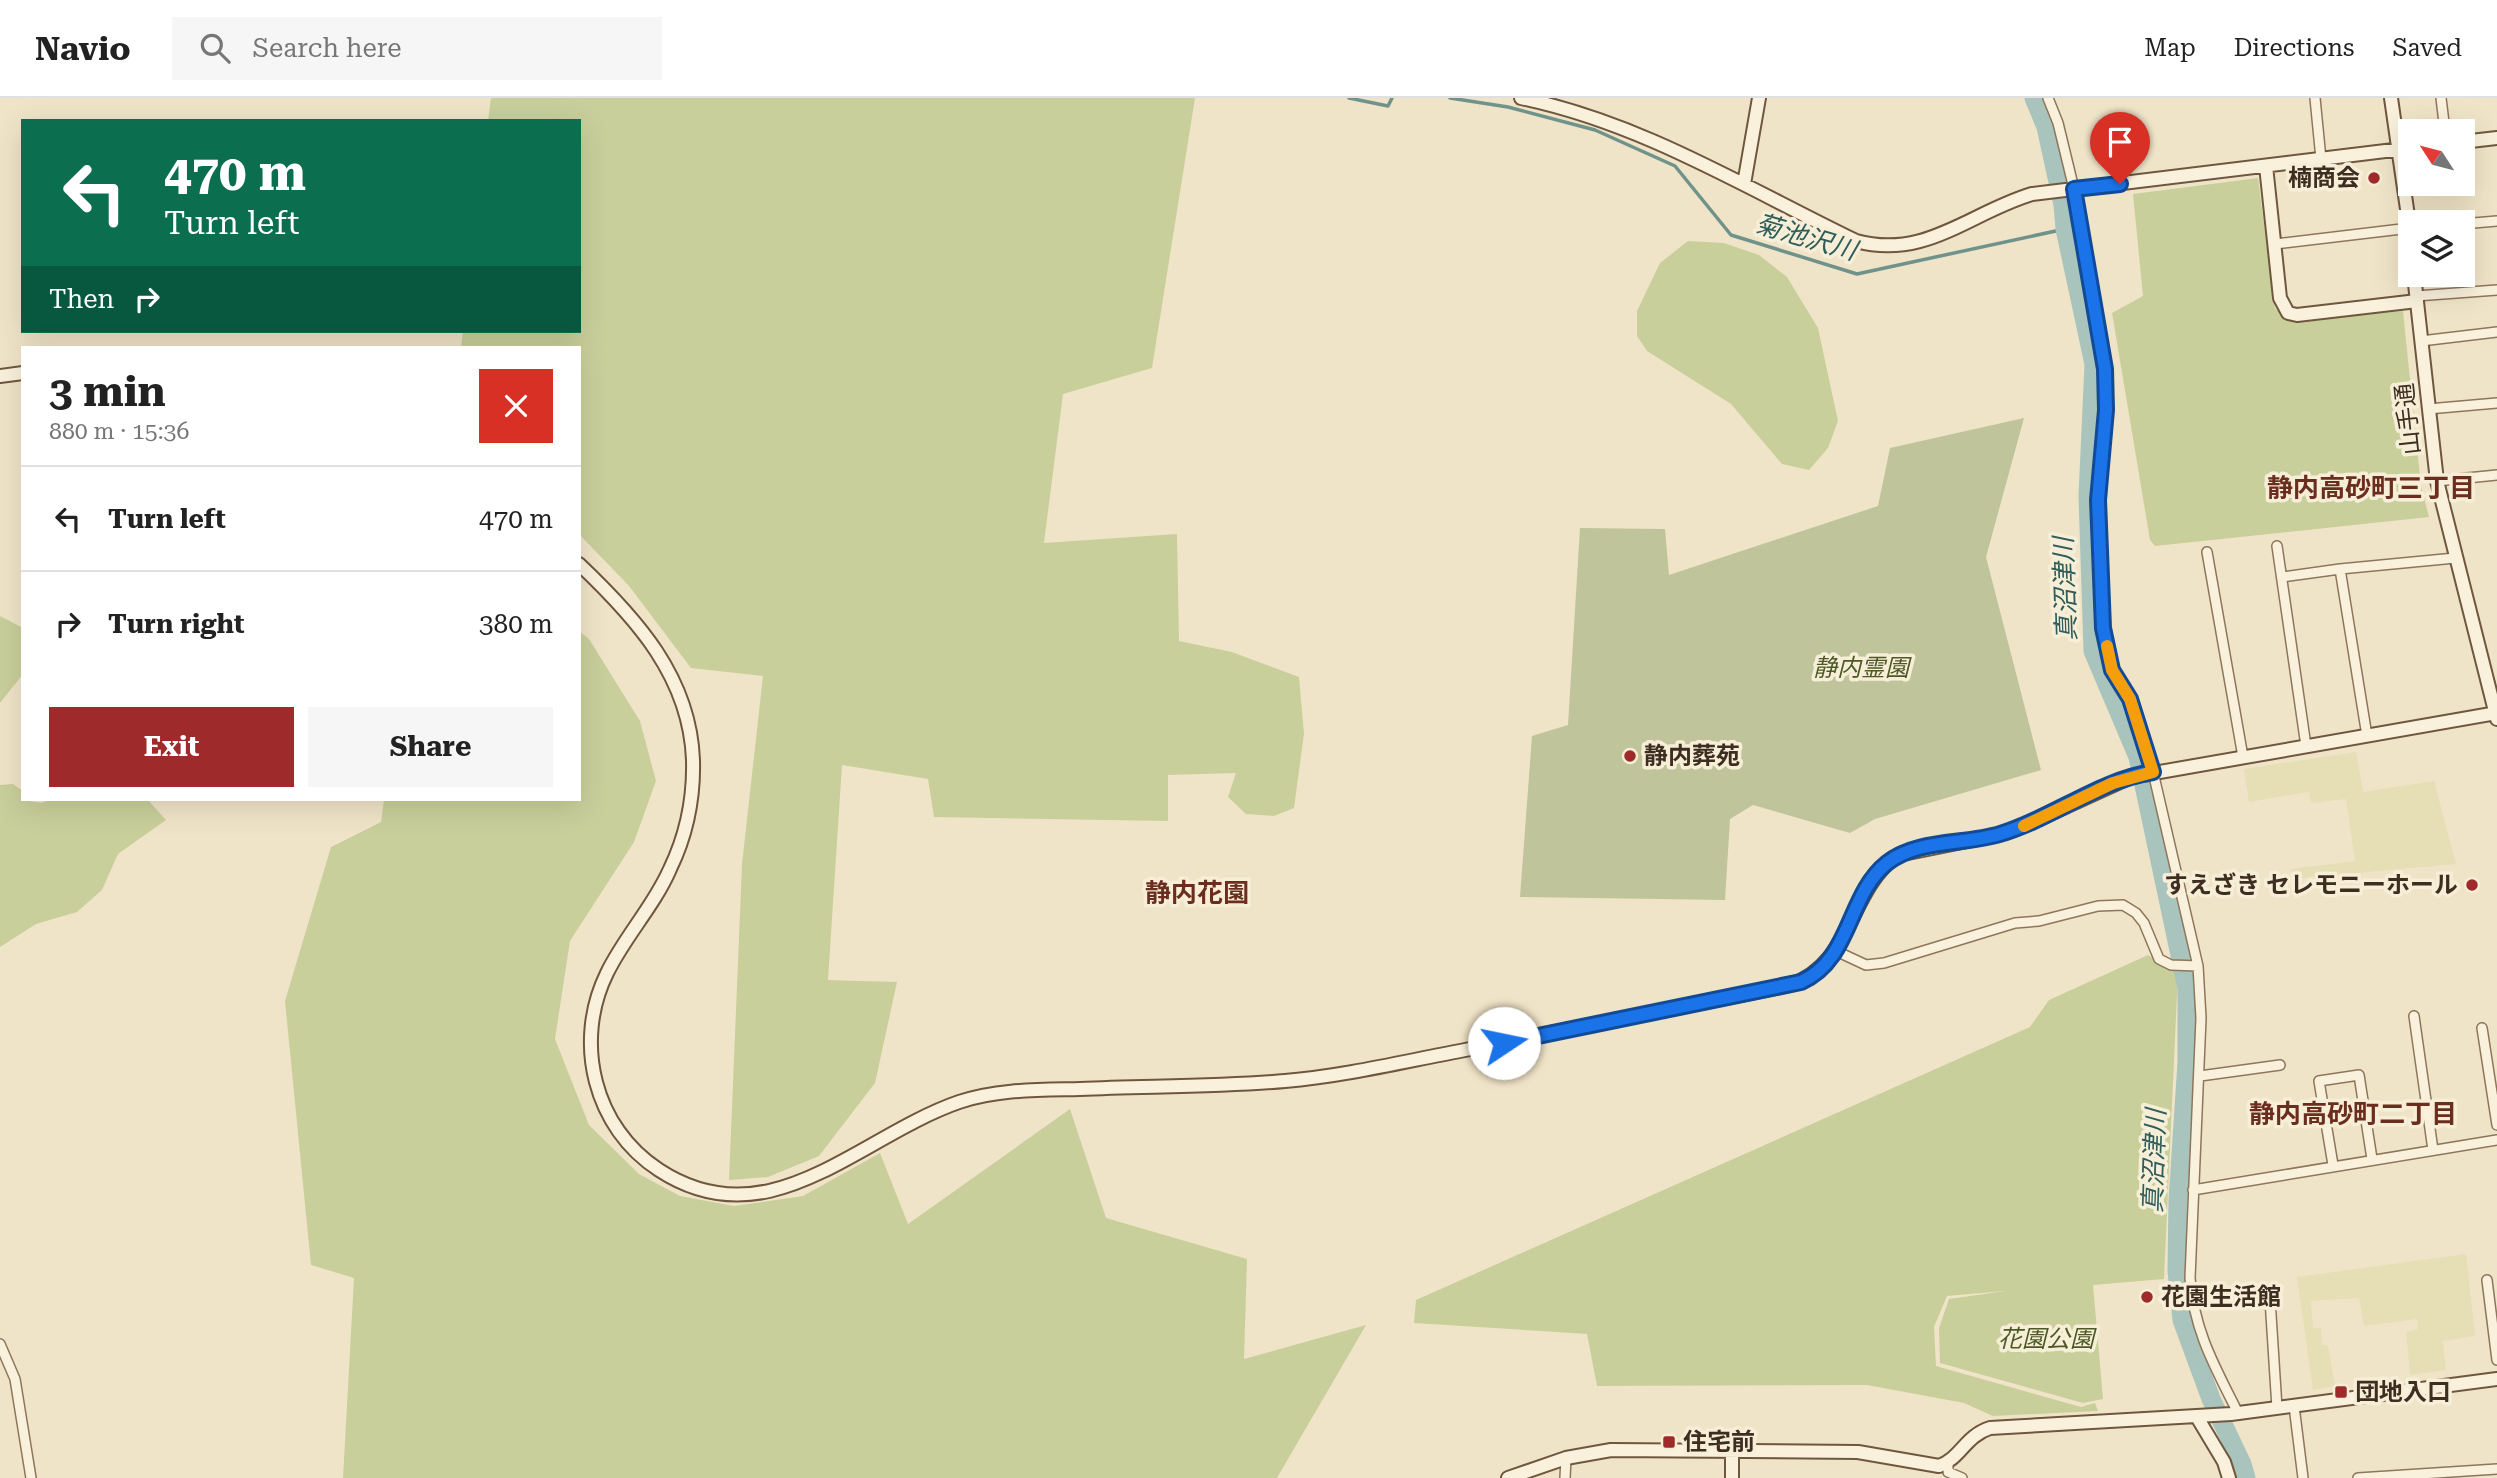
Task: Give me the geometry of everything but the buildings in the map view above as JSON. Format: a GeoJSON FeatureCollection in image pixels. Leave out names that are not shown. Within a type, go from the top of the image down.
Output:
{"type":"FeatureCollection","features":[{"type":"Feature","properties":{"kind":"street"},"geometry":{"type":"LineString","coordinates":[[1521,98],[1576,111],[1648,136],[1856,241],[1892,247],[1932,239],[2007,202],[2050,192],[2398,150]]}},
{"type":"Feature","properties":{"kind":"street"},"geometry":{"type":"LineString","coordinates":[[1744,184],[1759,98]]}},
{"type":"Feature","properties":{"kind":"street"},"geometry":{"type":"LineString","coordinates":[[2048,98],[2058,123],[2105,369],[2106,410],[2098,500],[2103,628],[2112,670],[2130,699],[2151,772],[2195,966],[2201,1018],[2190,1278],[2192,1307],[2199,1335],[2235,1414]]}},
{"type":"Feature","properties":{"kind":"street"},"geometry":{"type":"LineString","coordinates":[[2315,98],[2321,159]]}},
{"type":"Feature","properties":{"kind":"street"},"geometry":{"type":"LineString","coordinates":[[2391,98],[2398,125]]}},
{"type":"Feature","properties":{"kind":"street"},"geometry":{"type":"LineString","coordinates":[[2441,98],[2444,119]]}},
{"type":"Feature","properties":{"kind":"street"},"geometry":{"type":"LineString","coordinates":[[2475,141],[2497,138]]}},
{"type":"Feature","properties":{"kind":"street"},"geometry":{"type":"LineString","coordinates":[[2266,166],[2280,298],[2288,313],[2297,315],[2497,290]]}},
{"type":"Feature","properties":{"kind":"street"},"geometry":{"type":"LineString","coordinates":[[2475,223],[2497,222]]}},
{"type":"Feature","properties":{"kind":"street"},"geometry":{"type":"LineString","coordinates":[[2275,244],[2398,229]]}},
{"type":"Feature","properties":{"kind":"street","name":"山手通"},"geometry":{"type":"LineString","coordinates":[[2416,287],[2437,481],[2497,715]]}},
{"type":"Feature","properties":{"kind":"street"},"geometry":{"type":"LineString","coordinates":[[2421,341],[2497,332]]}},
{"type":"Feature","properties":{"kind":"street"},"geometry":{"type":"LineString","coordinates":[[0,376],[21,373]]}},
{"type":"Feature","properties":{"kind":"street"},"geometry":{"type":"LineString","coordinates":[[2428,409],[2497,403]]}},
{"type":"Feature","properties":{"kind":"street"},"geometry":{"type":"LineString","coordinates":[[2437,481],[2497,475]]}},
{"type":"Feature","properties":{"kind":"street"},"geometry":{"type":"LineString","coordinates":[[2277,546],[2306,746]]}},
{"type":"Feature","properties":{"kind":"street"},"geometry":{"type":"LineString","coordinates":[[2207,552],[2243,757]]}},
{"type":"Feature","properties":{"kind":"street"},"geometry":{"type":"LineString","coordinates":[[2282,577],[2455,558]]}},
{"type":"Feature","properties":{"kind":"street"},"geometry":{"type":"LineString","coordinates":[[581,566],[623,606],[659,653],[674,680],[684,712],[693,759],[689,804],[680,847],[653,902],[607,973],[597,998],[591,1022],[591,1066],[597,1090],[620,1135],[647,1162],[694,1188],[737,1196],[787,1188],[938,1110],[994,1093],[1286,1081],[1376,1067],[1790,985],[1812,977],[1836,951],[1868,886],[1886,864],[1898,855],[1997,835],[2026,825],[2131,777],[2151,772],[2497,715]]}},
{"type":"Feature","properties":{"kind":"street"},"geometry":{"type":"LineString","coordinates":[[2340,569],[2367,736]]}},
{"type":"Feature","properties":{"kind":"street"},"geometry":{"type":"LineString","coordinates":[[1836,951],[1867,965],[1884,963],[2015,923],[2039,921],[2098,906],[2123,905],[2136,913],[2159,959],[2171,965],[2195,966]]}},
{"type":"Feature","properties":{"kind":"street"},"geometry":{"type":"LineString","coordinates":[[2414,1016],[2433,1150]]}},
{"type":"Feature","properties":{"kind":"street"},"geometry":{"type":"LineString","coordinates":[[2482,1028],[2497,1125]]}},
{"type":"Feature","properties":{"kind":"street"},"geometry":{"type":"LineString","coordinates":[[2200,1076],[2280,1065]]}},
{"type":"Feature","properties":{"kind":"street"},"geometry":{"type":"LineString","coordinates":[[2333,1166],[2319,1081],[2359,1075],[2372,1159]]}},
{"type":"Feature","properties":{"kind":"street"},"geometry":{"type":"LineString","coordinates":[[2193,1190],[2497,1140]]}},
{"type":"Feature","properties":{"kind":"street"},"geometry":{"type":"LineString","coordinates":[[2487,1280],[2497,1360]]}},
{"type":"Feature","properties":{"kind":"street"},"geometry":{"type":"LineString","coordinates":[[2270,1299],[2277,1408]]}},
{"type":"Feature","properties":{"kind":"street"},"geometry":{"type":"LineString","coordinates":[[0,1344],[15,1379],[31,1478]]}},
{"type":"Feature","properties":{"kind":"street"},"geometry":{"type":"LineString","coordinates":[[1508,1478],[1566,1458],[1611,1450],[1858,1452],[1938,1466],[1948,1462],[1969,1437],[1990,1428],[2235,1414],[2497,1379]]}},
{"type":"Feature","properties":{"kind":"street"},"geometry":{"type":"LineString","coordinates":[[2294,1406],[2303,1478]]}},
{"type":"Feature","properties":{"kind":"street"},"geometry":{"type":"LineString","coordinates":[[2202,1417],[2229,1478]]}},
{"type":"Feature","properties":{"kind":"street"},"geometry":{"type":"LineString","coordinates":[[1732,1450],[1732,1478]]}},
{"type":"Feature","properties":{"kind":"street"},"geometry":{"type":"LineString","coordinates":[[1565,1478],[1566,1458]]}},
{"type":"Feature","properties":{"kind":"street"},"geometry":{"type":"LineString","coordinates":[[1948,1462],[1948,1472],[1962,1478]]}},
{"type":"Feature","properties":{"kind":"street"},"geometry":{"type":"LineString","coordinates":[[2358,1478],[2435,1476],[2497,1469]]}},
{"type":"Feature","properties":{"kind":"shaded area"},"geometry":{"type":"Polygon","coordinates":[[[2356,752],[2363,792],[2434,781],[2456,864],[2291,879],[2291,869],[2355,861],[2346,799],[2311,803],[2309,792],[2249,802],[2244,769],[2356,752]]]}},
{"type":"Feature","properties":{"kind":"shaded area"},"geometry":{"type":"Polygon","coordinates":[[[2466,1254],[2475,1336],[2443,1341],[2446,1370],[2410,1375],[2406,1332],[2418,1329],[2417,1319],[2364,1326],[2359,1298],[2311,1301],[2313,1328],[2321,1328],[2322,1345],[2328,1345],[2335,1386],[2313,1390],[2297,1277],[2466,1254]]]}},
{"type":"Feature","properties":{"kind":"green space"},"geometry":{"type":"Polygon","coordinates":[[[491,98],[1195,98],[1152,368],[1063,394],[1044,543],[1177,534],[1179,641],[1232,652],[1299,677],[1304,734],[1294,808],[1274,816],[1246,814],[1228,797],[1236,773],[1168,775],[1168,821],[934,817],[928,779],[842,765],[828,980],[897,982],[875,1083],[819,1156],[768,1177],[729,1180],[742,864],[763,676],[691,668],[629,586],[581,536],[581,346],[461,346],[463,333],[581,333],[581,119],[488,119],[491,98]]]}},
{"type":"Feature","properties":{"kind":"green space"},"geometry":{"type":"Polygon","coordinates":[[[2258,178],[2275,308],[2290,321],[2403,311],[2421,486],[2429,517],[2155,546],[2150,540],[2112,313],[2143,296],[2133,194],[2258,178]]]}},
{"type":"Feature","properties":{"kind":"green space"},"geometry":{"type":"Polygon","coordinates":[[[1688,241],[1724,243],[1759,255],[1787,277],[1818,328],[1838,421],[1828,448],[1809,470],[1782,464],[1731,404],[1647,351],[1637,336],[1637,311],[1660,263],[1688,241]]]}},
{"type":"Feature","properties":{"kind":"green space","name":"静内霊園"},"geometry":{"type":"Polygon","coordinates":[[[2024,418],[1986,557],[2041,770],[1875,819],[1850,833],[1753,805],[1730,819],[1725,900],[1520,897],[1532,736],[1568,725],[1580,528],[1665,529],[1669,575],[1878,506],[1890,448],[2024,418]]]}},
{"type":"Feature","properties":{"kind":"green space"},"geometry":{"type":"Polygon","coordinates":[[[0,616],[21,627],[21,677],[0,703],[0,616]]]}},
{"type":"Feature","properties":{"kind":"green space"},"geometry":{"type":"Polygon","coordinates":[[[581,633],[589,639],[640,721],[656,781],[634,842],[570,941],[555,1039],[589,1125],[639,1174],[680,1196],[734,1206],[803,1196],[880,1153],[908,1224],[1070,1109],[1106,1218],[1247,1259],[1244,1359],[1366,1325],[1277,1478],[343,1478],[354,1278],[311,1265],[285,1001],[331,847],[381,822],[384,801],[581,801],[581,633]]]}},
{"type":"Feature","properties":{"kind":"green space"},"geometry":{"type":"Polygon","coordinates":[[[13,784],[21,790],[21,801],[149,801],[166,820],[118,854],[102,890],[77,912],[36,924],[0,947],[0,785],[13,784]]]}},
{"type":"Feature","properties":{"kind":"green space","name":"花園公園"},"geometry":{"type":"Polygon","coordinates":[[[2148,955],[2178,973],[2164,1279],[2093,1285],[2103,1399],[2083,1403],[1940,1363],[1939,1328],[1949,1299],[2005,1291],[1947,1296],[1934,1327],[1936,1366],[2081,1407],[2095,1403],[2098,1411],[1993,1416],[1964,1403],[1867,1385],[1597,1386],[1587,1334],[1414,1323],[1416,1300],[2030,1027],[2049,1000],[2148,955]]]}},
{"type":"Feature","properties":{"kind":"waterway","name":"菊池沢川"},"geometry":{"type":"LineString","coordinates":[[1349,98],[1388,106],[1392,98]]}},
{"type":"Feature","properties":{"kind":"waterway","name":"菊池沢川"},"geometry":{"type":"LineString","coordinates":[[1450,98],[1508,107],[1595,130],[1675,166],[1731,235],[1857,274],[2065,229]]}},
{"type":"Feature","properties":{"kind":"waterway","name":"真沼津川"},"geometry":{"type":"LineString","coordinates":[[2034,98],[2046,127],[2094,364],[2088,496],[2093,651],[2138,757],[2187,988],[2187,1062],[2178,1200],[2177,1271],[2182,1320],[2211,1399],[2246,1478]]}},
{"type":"Feature","properties":{"kind":"slow traffic"},"geometry":{"type":"LineString","coordinates":[[2024,826],[2113,783],[2153,772],[2130,699],[2112,670],[2107,646]]}},
{"type":"Feature","properties":{"kind":"place","name":"楠商会"},"geometry":{"type":"Point","coordinates":[2374,178]}},
{"type":"Feature","properties":{"kind":"place","name":"静内葬苑"},"geometry":{"type":"Point","coordinates":[1630,756]}},
{"type":"Feature","properties":{"kind":"place","name":"すえざき セレモニーホール"},"geometry":{"type":"Point","coordinates":[2472,885]}},
{"type":"Feature","properties":{"kind":"place","name":"花園生活館"},"geometry":{"type":"Point","coordinates":[2147,1297]}},
{"type":"Feature","properties":{"kind":"place","name":"団地入口"},"geometry":{"type":"Point","coordinates":[2341,1392]}},
{"type":"Feature","properties":{"kind":"place","name":"住宅前"},"geometry":{"type":"Point","coordinates":[1669,1442]}},
{"type":"Feature","properties":{"kind":"district","name":"静内高砂町三丁目"},"geometry":{"type":"Point","coordinates":[2371,488]}},
{"type":"Feature","properties":{"kind":"district","name":"静内花園"},"geometry":{"type":"Point","coordinates":[1197,893]}},
{"type":"Feature","properties":{"kind":"district","name":"静内高砂町二丁目"},"geometry":{"type":"Point","coordinates":[2353,1114]}},
{"type":"Feature","properties":{"kind":"route"},"geometry":{"type":"LineString","coordinates":[[1504,1043],[1801,982],[1812,977],[1832,957],[1845,938],[1868,886],[1877,873],[1898,855],[1997,835],[2048,816],[2113,783],[2153,772],[2130,699],[2112,670],[2103,628],[2098,500],[2106,410],[2105,369],[2074,189],[2120,184]]}}]}
